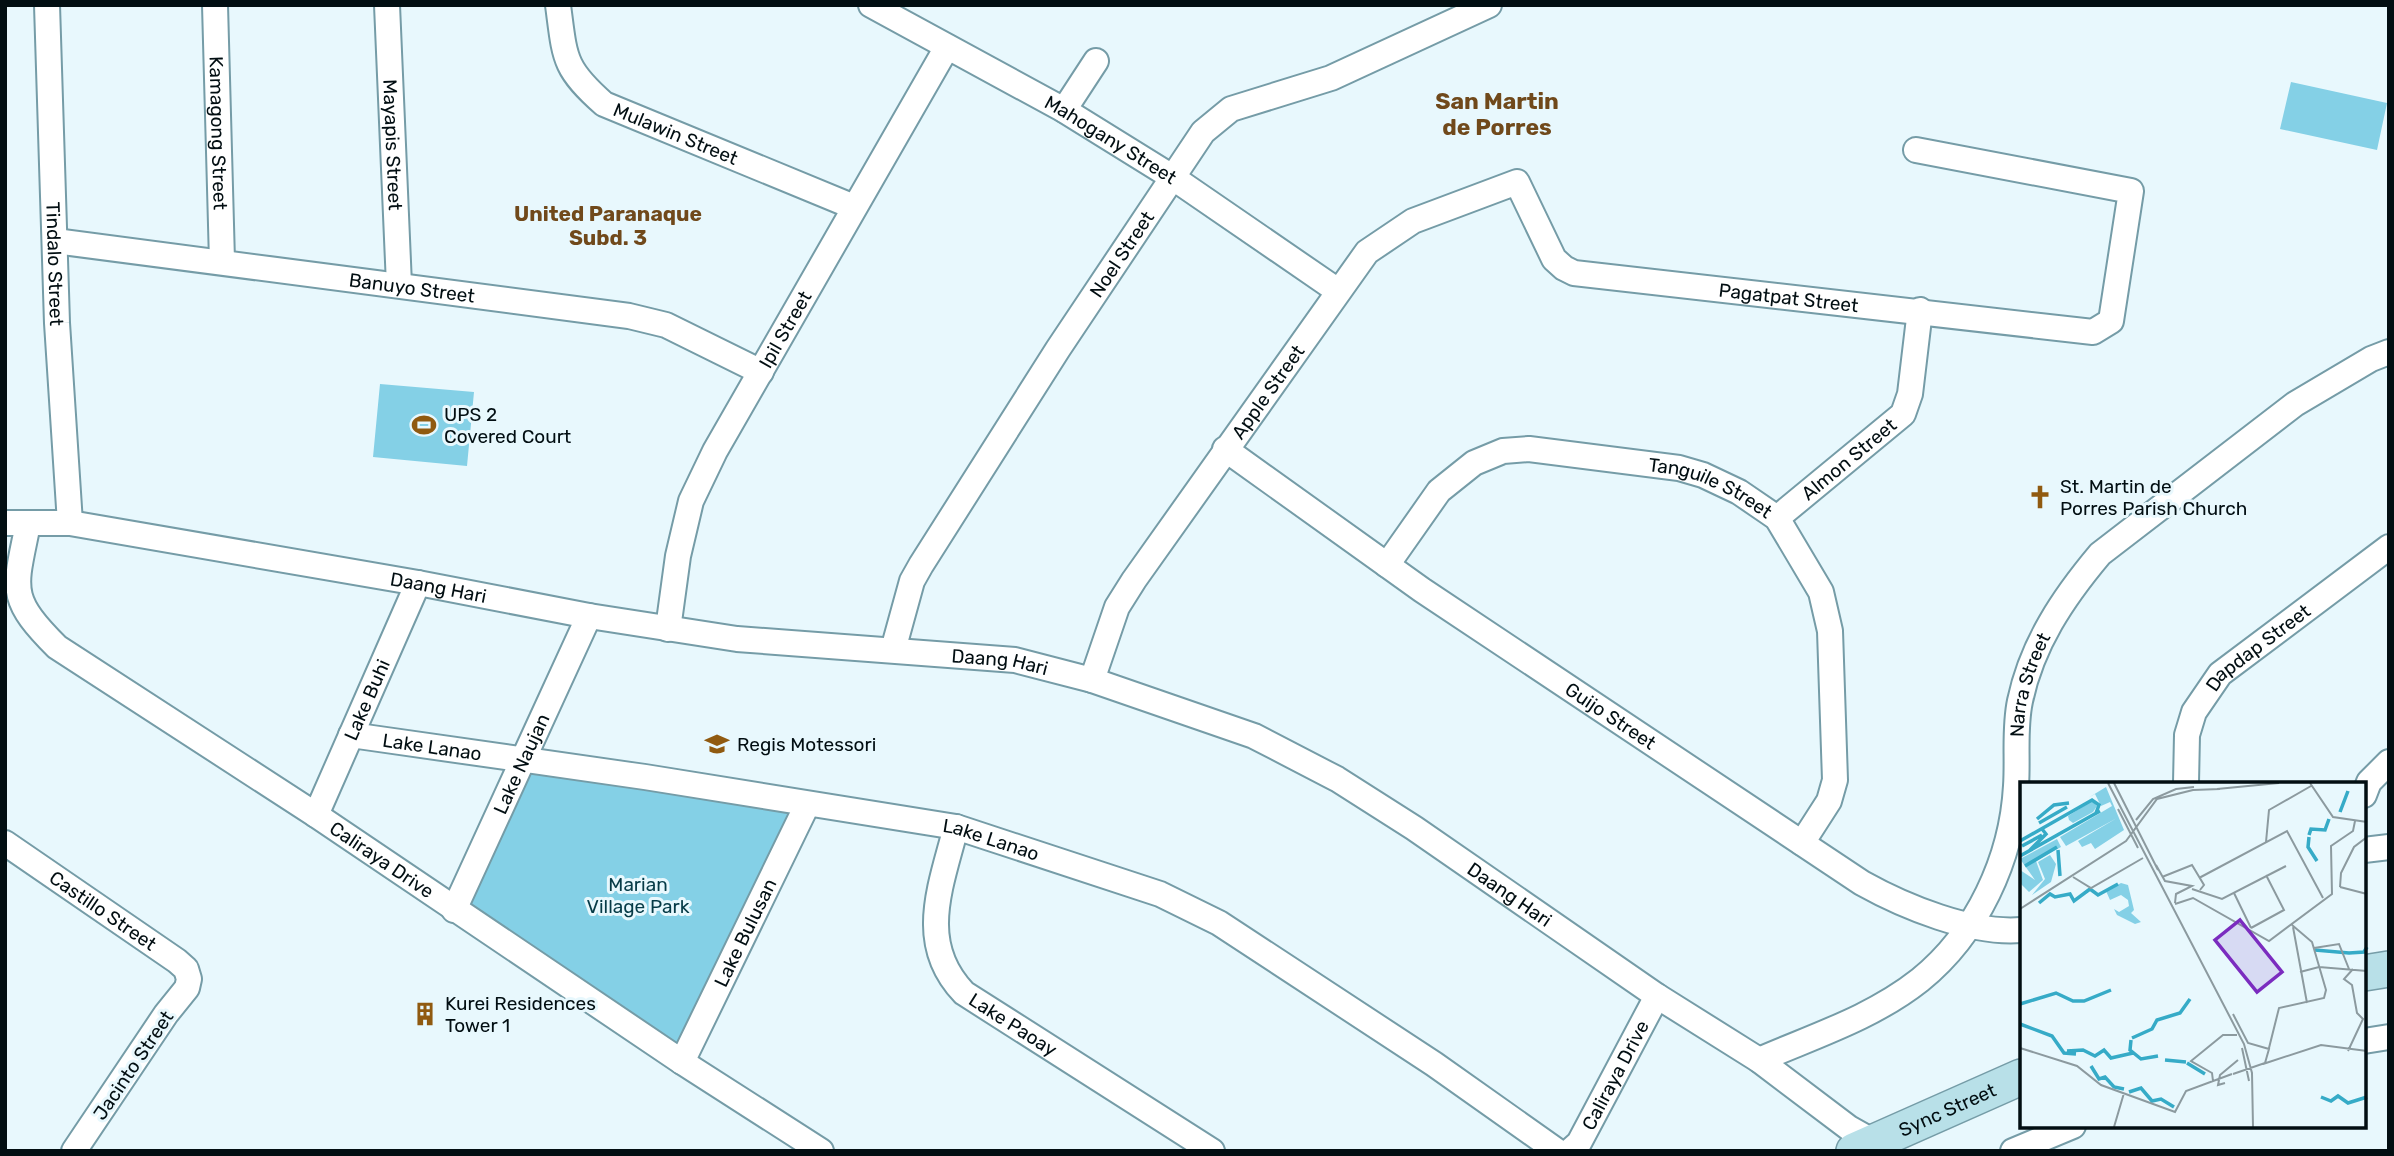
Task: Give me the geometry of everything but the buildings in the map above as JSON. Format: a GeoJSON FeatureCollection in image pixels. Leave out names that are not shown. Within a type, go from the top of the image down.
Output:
{"type":"FeatureCollection","features":[{"type":"Feature","properties":{"kind":"main road"},"geometry":{"type":"LineString","coordinates":[[2366,973],[2389,969]]}},
{"type":"Feature","properties":{"kind":"main road","name":"Sync Street"},"geometry":{"type":"LineString","coordinates":[[1864,1146],[2020,1077]]}},
{"type":"Feature","properties":{"kind":"street","name":"Tindalo Street"},"geometry":{"type":"LineString","coordinates":[[47,5],[55,241],[70,523]]}},
{"type":"Feature","properties":{"kind":"street","name":"Kamagong Street"},"geometry":{"type":"LineString","coordinates":[[215,5],[222,261]]}},
{"type":"Feature","properties":{"kind":"street","name":"Mayapis Street"},"geometry":{"type":"LineString","coordinates":[[387,5],[399,285]]}},
{"type":"Feature","properties":{"kind":"street","name":"Mulawin Street"},"geometry":{"type":"LineString","coordinates":[[558,5],[565,58],[576,79],[604,104],[854,207]]}},
{"type":"Feature","properties":{"kind":"street","name":"Mahogany Street"},"geometry":{"type":"LineString","coordinates":[[872,5],[1064,110],[1172,177],[1338,291]]}},
{"type":"Feature","properties":{"kind":"street","name":"Noel Street"},"geometry":{"type":"LineString","coordinates":[[893,650],[912,581],[921,565],[1203,132],[1231,109],[1331,78],[1489,5]]}},
{"type":"Feature","properties":{"kind":"street","name":"Ipil Street"},"geometry":{"type":"LineString","coordinates":[[668,629],[678,556],[691,501],[715,451],[947,47]]}},
{"type":"Feature","properties":{"kind":"street"},"geometry":{"type":"LineString","coordinates":[[1064,110],[1096,61]]}},
{"type":"Feature","properties":{"kind":"street","name":"Pagatpat Street"},"geometry":{"type":"LineString","coordinates":[[1517,182],[1554,259],[1574,273],[1920,310],[2093,332],[2111,321],[2132,193],[2126,188],[1916,150]]}},
{"type":"Feature","properties":{"kind":"street","name":"Apple Street"},"geometry":{"type":"LineString","coordinates":[[1092,680],[1118,607],[1225,449],[1367,252],[1384,238],[1413,221],[1517,182]]}},
{"type":"Feature","properties":{"kind":"street","name":"Banuyo Street"},"geometry":{"type":"LineString","coordinates":[[55,241],[629,316],[666,325],[761,372]]}},
{"type":"Feature","properties":{"kind":"street","name":"Almon Street"},"geometry":{"type":"LineString","coordinates":[[1777,517],[1890,428],[1903,414],[1910,394],[1920,310]]}},
{"type":"Feature","properties":{"kind":"street","name":"Narra Street"},"geometry":{"type":"LineString","coordinates":[[1759,1060],[1882,1006],[1921,979],[1949,952],[1970,924],[1989,892],[2010,831],[2017,785],[2017,722],[2020,699],[2042,634],[2075,583],[2101,554],[2295,404],[2371,359],[2389,352]]}},
{"type":"Feature","properties":{"kind":"street","name":"Guijo Street"},"geometry":{"type":"LineString","coordinates":[[1225,449],[1387,565],[1883,895],[1906,906],[1970,924],[2020,930]]}},
{"type":"Feature","properties":{"kind":"street","name":"Tanguile Street"},"geometry":{"type":"LineString","coordinates":[[1387,565],[1439,491],[1474,463],[1503,451],[1529,449],[1679,468],[1703,475],[1739,492],[1777,517],[1814,574],[1830,631],[1835,780],[1829,800],[1802,843]]}},
{"type":"Feature","properties":{"kind":"street","name":"Daang Hari"},"geometry":{"type":"LineString","coordinates":[[16,523],[70,523],[668,629],[737,639],[1015,660],[1092,680],[1254,736],[1337,779],[1414,828],[1657,996],[1759,1060],[1849,1128],[1864,1146]]}},
{"type":"Feature","properties":{"kind":"street","name":"Caliraya Drive"},"geometry":{"type":"LineString","coordinates":[[16,523],[19,598],[28,618],[57,647],[316,815],[682,1062],[821,1151]]}},
{"type":"Feature","properties":{"kind":"street","name":"Dapdap Street"},"geometry":{"type":"LineString","coordinates":[[2186,782],[2187,735],[2194,712],[2220,674],[2389,547]]}},
{"type":"Feature","properties":{"kind":"street","name":"Lake Buhi"},"geometry":{"type":"LineString","coordinates":[[316,815],[418,583]]}},
{"type":"Feature","properties":{"kind":"street","name":"Lake Naujan"},"geometry":{"type":"LineString","coordinates":[[454,910],[589,616]]}},
{"type":"Feature","properties":{"kind":"street","name":"Lake Lanao"},"geometry":{"type":"LineString","coordinates":[[351,735],[645,777],[956,827],[1160,894],[1219,923],[1434,1064],[1557,1151]]}},
{"type":"Feature","properties":{"kind":"street"},"geometry":{"type":"LineString","coordinates":[[2366,790],[2369,782],[2389,761]]}},
{"type":"Feature","properties":{"kind":"street","name":"Lake Bulusan"},"geometry":{"type":"LineString","coordinates":[[682,1062],[807,805]]}},
{"type":"Feature","properties":{"kind":"street","name":"Lake Paoay"},"geometry":{"type":"LineString","coordinates":[[956,827],[933,917],[939,950],[949,977],[964,993],[1212,1151]]}},
{"type":"Feature","properties":{"kind":"street"},"geometry":{"type":"LineString","coordinates":[[2366,850],[2389,847]]}},
{"type":"Feature","properties":{"kind":"street","name":"Castillo Street"},"geometry":{"type":"LineString","coordinates":[[7,849],[177,961],[186,970],[189,979]]}},
{"type":"Feature","properties":{"kind":"street","name":"Jacinto Street"},"geometry":{"type":"LineString","coordinates":[[74,1151],[166,1014],[187,988],[189,979]]}},
{"type":"Feature","properties":{"kind":"street","name":"Caliraya Drive"},"geometry":{"type":"LineString","coordinates":[[1570,1151],[1579,1143],[1657,996]]}},
{"type":"Feature","properties":{"kind":"street"},"geometry":{"type":"LineString","coordinates":[[2366,1041],[2389,1037]]}},
{"type":"Feature","properties":{"kind":"street"},"geometry":{"type":"LineString","coordinates":[[2013,1151],[2068,1128]]}},
{"type":"Feature","properties":{"kind":"green space"},"geometry":{"type":"Polygon","coordinates":[[[2291,82],[2387,103],[2377,150],[2280,129],[2291,82]]]}},
{"type":"Feature","properties":{"kind":"green space","name":"UPS 2 Covered Court"},"geometry":{"type":"Polygon","coordinates":[[[380,384],[474,392],[467,466],[373,457],[380,384]]]}},
{"type":"Feature","properties":{"kind":"green space","name":"Marian Village Park"},"geometry":{"type":"Polygon","coordinates":[[[529,770],[794,814],[682,1051],[466,904],[529,770]]]}},
{"type":"Feature","properties":{"kind":"place","name":"UPS 2 Covered Court"},"geometry":{"type":"Point","coordinates":[424,425]}},
{"type":"Feature","properties":{"kind":"place","name":"St. Martin de Porres Parish Church"},"geometry":{"type":"Point","coordinates":[2040,497]}},
{"type":"Feature","properties":{"kind":"place","name":"Regis Motessori"},"geometry":{"type":"Point","coordinates":[717,744]}},
{"type":"Feature","properties":{"kind":"place","name":"Kurei Residences Tower 1"},"geometry":{"type":"Point","coordinates":[425,1014]}},
{"type":"Feature","properties":{"kind":"district","name":"San Martin de Porres"},"geometry":{"type":"Point","coordinates":[1497,114]}},
{"type":"Feature","properties":{"kind":"district","name":"United Paranaque Subd. 3"},"geometry":{"type":"Point","coordinates":[608,226]}}]}
